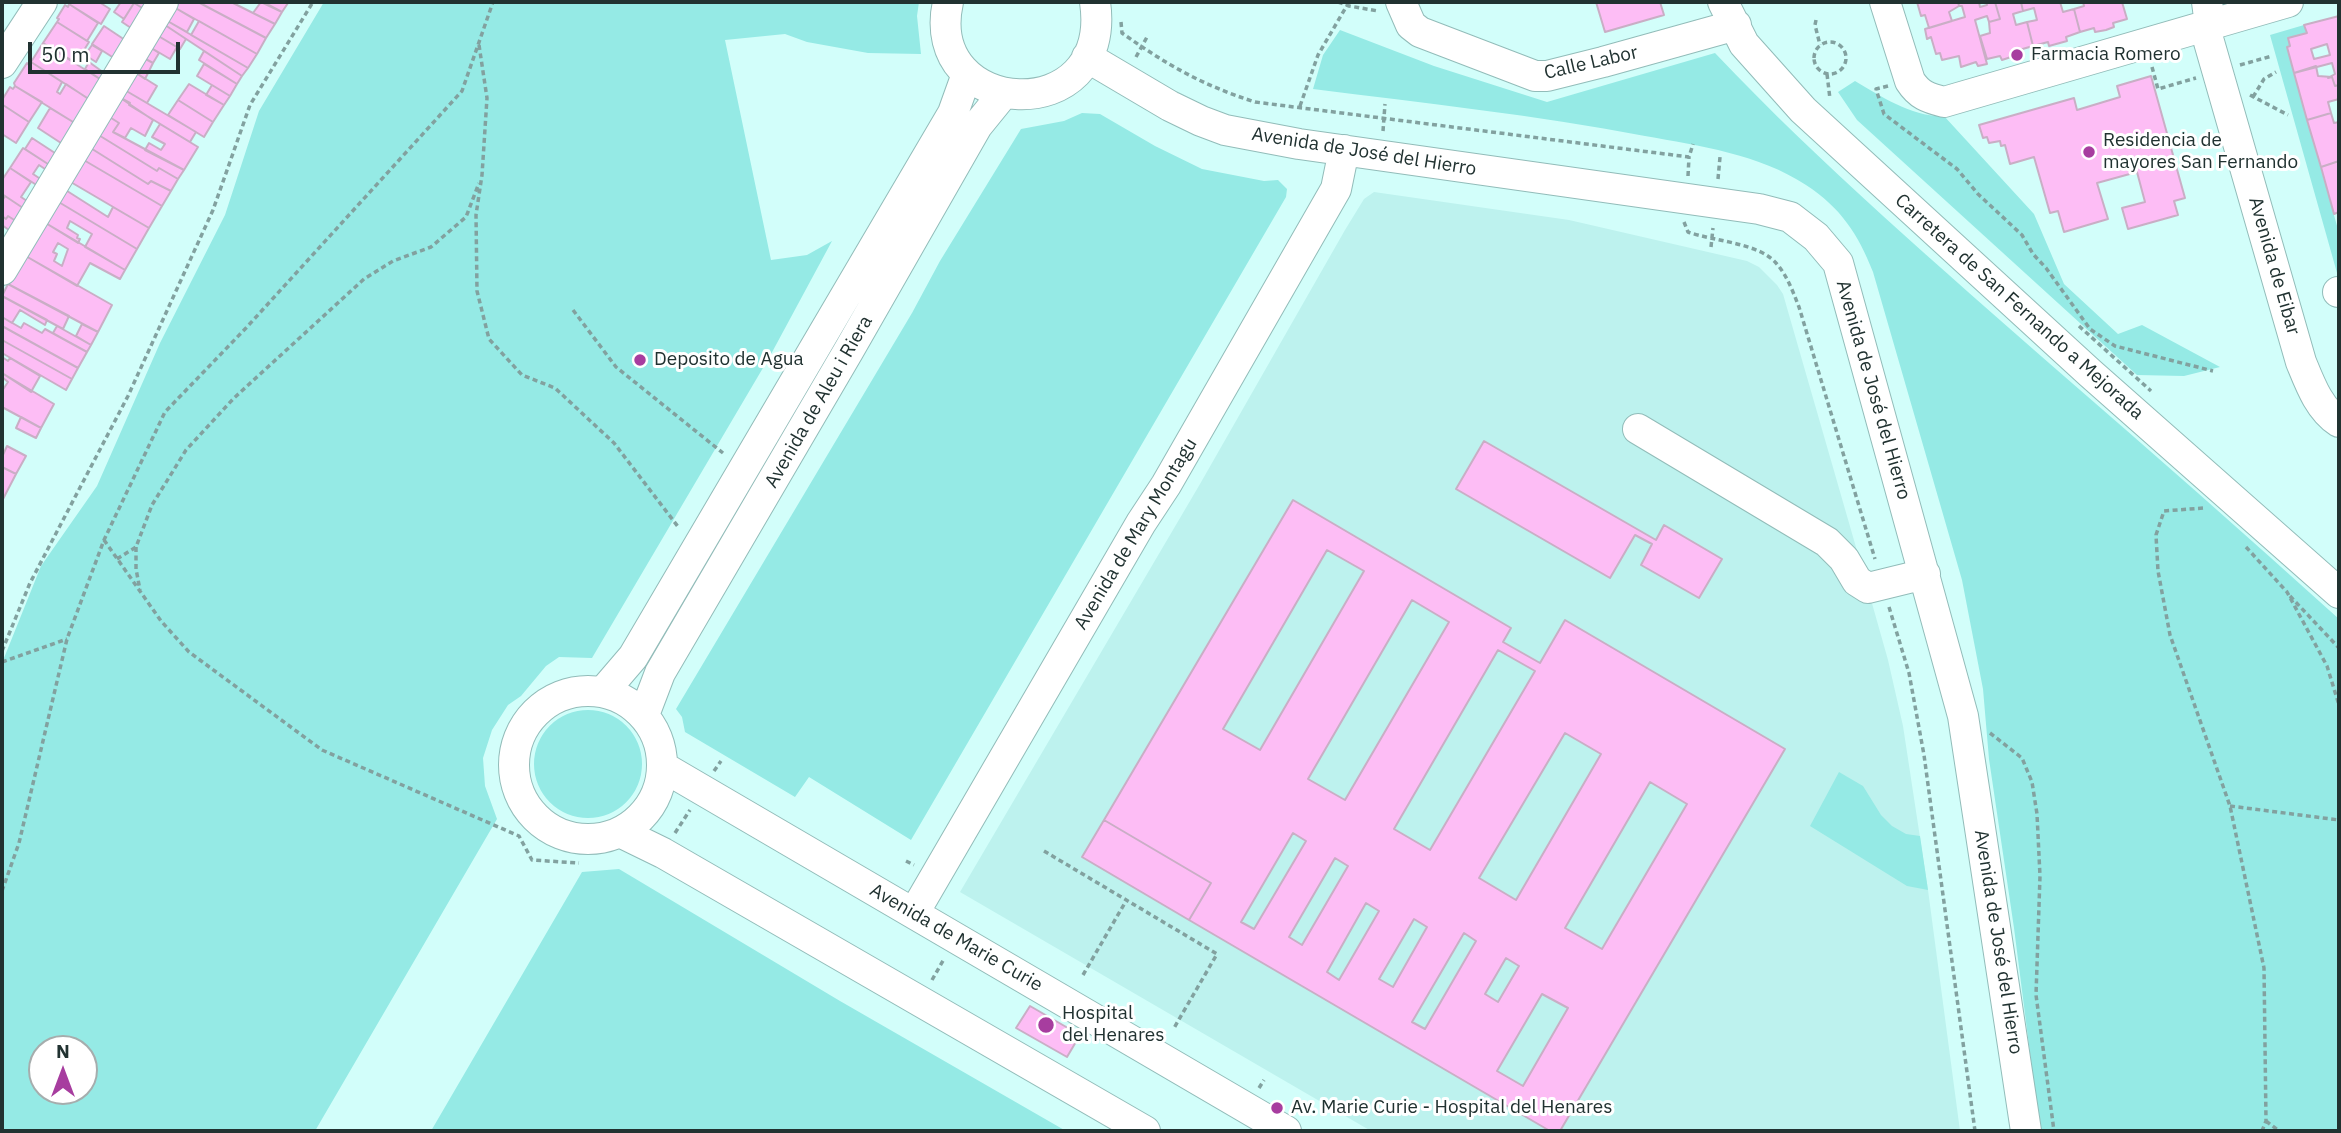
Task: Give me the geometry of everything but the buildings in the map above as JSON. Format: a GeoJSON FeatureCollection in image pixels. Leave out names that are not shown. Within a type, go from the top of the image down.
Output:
{"type":"FeatureCollection","features":[{"type":"Feature","properties":{"kind":"street"},"geometry":{"type":"LineString","coordinates":[[2,63],[42,2]]}},
{"type":"Feature","properties":{"kind":"street"},"geometry":{"type":"LineString","coordinates":[[2,270],[163,2]]}},
{"type":"Feature","properties":{"kind":"street"},"geometry":{"type":"LineString","coordinates":[[948,2],[945,22],[951,50],[967,74],[978,83],[1003,94],[1036,94],[1051,89],[1072,76],[1087,57],[1107,7]]}},
{"type":"Feature","properties":{"kind":"street"},"geometry":{"type":"LineString","coordinates":[[1885,2],[1910,81],[1917,91],[1926,97],[1944,102],[2144,43],[2202,18],[2288,2]]}},
{"type":"Feature","properties":{"kind":"street","name":"Calle Labor"},"geometry":{"type":"LineString","coordinates":[[1405,14],[1420,33],[1523,72],[1547,76],[1729,13]]}},
{"type":"Feature","properties":{"kind":"street","name":"Carretera de San Fernando a Mejorada"},"geometry":{"type":"LineString","coordinates":[[1729,13],[1754,58],[1803,110],[2090,373],[2339,593]]}},
{"type":"Feature","properties":{"kind":"street","name":"Avenida de Eibar"},"geometry":{"type":"LineString","coordinates":[[2202,18],[2306,375],[2328,415],[2339,422]]}},
{"type":"Feature","properties":{"kind":"street","name":"Avenida de José del Hierro"},"geometry":{"type":"LineString","coordinates":[[1087,57],[1170,106],[1225,130],[1344,150],[1759,209],[1790,217],[1816,237],[1838,263],[1963,716],[2026,1131]]}},
{"type":"Feature","properties":{"kind":"street","name":"Avenida de Aleu i Riera"},"geometry":{"type":"LineString","coordinates":[[603,692],[633,657],[824,335],[953,113],[967,74]]}},
{"type":"Feature","properties":{"kind":"street","name":"Avenida de Aleu i Riera"},"geometry":{"type":"LineString","coordinates":[[644,715],[660,673],[977,126],[1003,94]]}},
{"type":"Feature","properties":{"kind":"street","name":"Avenida de Mary Montagu"},"geometry":{"type":"LineString","coordinates":[[914,913],[1141,523],[1166,485],[1336,189],[1344,150]]}},
{"type":"Feature","properties":{"kind":"street"},"geometry":{"type":"LineString","coordinates":[[1638,429],[1827,542],[1844,559],[1857,581],[1868,589],[1925,573]]}},
{"type":"Feature","properties":{"kind":"street"},"geometry":{"type":"LineString","coordinates":[[582,691],[603,692],[625,701],[644,715],[661,748],[663,767],[659,787],[651,805],[637,820],[620,832],[597,838],[573,837],[550,829],[534,816],[522,799],[515,779],[513,758],[518,738],[528,719],[544,705],[562,695],[582,691]]}},
{"type":"Feature","properties":{"kind":"street","name":"Avenida de Marie Curie"},"geometry":{"type":"LineString","coordinates":[[663,767],[1286,1131]]}},
{"type":"Feature","properties":{"kind":"street"},"geometry":{"type":"LineString","coordinates":[[620,832],[663,853],[1144,1131]]}},
{"type":"Feature","properties":{"kind":"path"},"geometry":{"type":"LineString","coordinates":[[2,651],[30,583],[128,396],[212,209],[250,105],[313,2]]}},
{"type":"Feature","properties":{"kind":"path"},"geometry":{"type":"LineString","coordinates":[[2,891],[19,843],[67,639],[104,540],[165,412],[246,328],[462,91],[493,2]]}},
{"type":"Feature","properties":{"kind":"path"},"geometry":{"type":"LineString","coordinates":[[1338,2],[1405,14]]}},
{"type":"Feature","properties":{"kind":"path"},"geometry":{"type":"LineString","coordinates":[[1300,106],[1318,55],[1349,4]]}},
{"type":"Feature","properties":{"kind":"path"},"geometry":{"type":"LineString","coordinates":[[1107,7],[1122,33],[1151,54],[1201,83],[1255,102],[1689,157]]}},
{"type":"Feature","properties":{"kind":"path"},"geometry":{"type":"LineString","coordinates":[[1816,20],[1820,45]]}},
{"type":"Feature","properties":{"kind":"path"},"geometry":{"type":"LineString","coordinates":[[1834,42],[1845,51],[1846,62],[1841,70],[1827,74],[1819,71],[1813,60],[1814,51],[1820,45],[1834,42]]}},
{"type":"Feature","properties":{"kind":"path"},"geometry":{"type":"LineString","coordinates":[[479,43],[487,98],[482,175],[476,215],[477,291],[489,339],[522,375],[555,388],[614,443],[679,528]]}},
{"type":"Feature","properties":{"kind":"path"},"geometry":{"type":"LineString","coordinates":[[2144,43],[2158,89],[2272,55]]}},
{"type":"Feature","properties":{"kind":"path"},"geometry":{"type":"LineString","coordinates":[[2253,97],[2264,79],[2276,72]]}},
{"type":"Feature","properties":{"kind":"path"},"geometry":{"type":"LineString","coordinates":[[1827,74],[1828,92],[1834,104]]}},
{"type":"Feature","properties":{"kind":"path"},"geometry":{"type":"LineString","coordinates":[[1876,89],[1884,114],[1957,169],[1978,194],[2022,235],[2033,254],[2090,329],[2115,346],[2213,371]]}},
{"type":"Feature","properties":{"kind":"path"},"geometry":{"type":"LineString","coordinates":[[2247,93],[2288,115]]}},
{"type":"Feature","properties":{"kind":"path"},"geometry":{"type":"LineString","coordinates":[[1693,144],[1689,157],[1684,221],[1688,232],[1707,239],[1759,250],[1775,261],[1789,282],[1909,673],[1924,755],[1975,1131]]}},
{"type":"Feature","properties":{"kind":"path"},"geometry":{"type":"LineString","coordinates":[[140,594],[136,547],[152,505],[186,450],[234,398],[364,279],[393,261],[431,247],[466,217],[482,175]]}},
{"type":"Feature","properties":{"kind":"path"},"geometry":{"type":"LineString","coordinates":[[573,310],[616,367],[723,453]]}},
{"type":"Feature","properties":{"kind":"path"},"geometry":{"type":"LineString","coordinates":[[2073,321],[2154,394]]}},
{"type":"Feature","properties":{"kind":"path"},"geometry":{"type":"LineString","coordinates":[[2231,498],[2208,507],[2164,511],[2156,535],[2158,571],[2170,635],[2230,806],[2264,968],[2266,1121],[2262,1131]]}},
{"type":"Feature","properties":{"kind":"path"},"geometry":{"type":"LineString","coordinates":[[104,540],[140,594],[189,652],[322,750],[519,836],[532,860],[579,863]]}},
{"type":"Feature","properties":{"kind":"path"},"geometry":{"type":"LineString","coordinates":[[2241,542],[2339,648]]}},
{"type":"Feature","properties":{"kind":"path"},"geometry":{"type":"LineString","coordinates":[[117,559],[136,547]]}},
{"type":"Feature","properties":{"kind":"path"},"geometry":{"type":"LineString","coordinates":[[2287,592],[2327,666],[2339,705]]}},
{"type":"Feature","properties":{"kind":"path"},"geometry":{"type":"LineString","coordinates":[[2,662],[67,639]]}},
{"type":"Feature","properties":{"kind":"path"},"geometry":{"type":"LineString","coordinates":[[1986,730],[2022,758],[2032,782],[2037,814],[2040,876],[2036,995],[2054,1131]]}},
{"type":"Feature","properties":{"kind":"path"},"geometry":{"type":"LineString","coordinates":[[663,853],[721,761]]}},
{"type":"Feature","properties":{"kind":"path"},"geometry":{"type":"LineString","coordinates":[[2230,806],[2339,820]]}},
{"type":"Feature","properties":{"kind":"path"},"geometry":{"type":"LineString","coordinates":[[1044,851],[1217,954],[1174,1028]]}},
{"type":"Feature","properties":{"kind":"path"},"geometry":{"type":"LineString","coordinates":[[1083,975],[1126,901]]}},
{"type":"Feature","properties":{"kind":"path"},"geometry":{"type":"LineString","coordinates":[[919,1000],[956,939]]}},
{"type":"Feature","properties":{"kind":"path"},"geometry":{"type":"LineString","coordinates":[[2266,1121],[2279,1131]]}},
{"type":"Feature","properties":{"kind":"shaded area"},"geometry":{"type":"Polygon","coordinates":[[[324,2],[919,2],[917,16],[921,54],[868,53],[807,42],[785,34],[725,40],[771,260],[807,255],[832,241],[770,356],[592,658],[559,657],[546,666],[521,696],[508,705],[492,730],[483,758],[485,786],[497,819],[315,1131],[2,1131],[2,663],[41,566],[97,486],[160,343],[225,215],[259,111],[324,2]]]}},
{"type":"Feature","properties":{"kind":"shaded area"},"geometry":{"type":"Polygon","coordinates":[[[2304,25],[2307,33],[2287,47],[2339,233],[2339,280],[2270,35],[2304,25]]]}},
{"type":"Feature","properties":{"kind":"shaded area"},"geometry":{"type":"Polygon","coordinates":[[[1340,30],[1434,66],[1547,102],[1715,53],[1797,136],[1882,215],[2339,619],[2339,1131],[2040,1131],[1989,759],[1983,689],[1962,580],[1873,272],[1861,246],[1839,213],[1818,194],[1788,174],[1749,159],[1708,148],[1521,116],[1313,89],[1323,55],[1340,30]]]}},
{"type":"Feature","properties":{"kind":"shaded area"},"geometry":{"type":"Polygon","coordinates":[[[1855,81],[1909,110],[1944,116],[2034,214],[2064,284],[2118,334],[2142,325],[2220,367],[2184,376],[2137,375],[1857,120],[1838,92],[1855,81]]]}},
{"type":"Feature","properties":{"kind":"shaded area"},"geometry":{"type":"Polygon","coordinates":[[[1082,113],[1100,114],[1202,169],[1264,181],[1278,180],[1287,189],[1286,197],[911,840],[809,777],[795,797],[685,732],[682,717],[676,709],[912,313],[940,261],[1021,129],[1064,121],[1082,113]]]}},
{"type":"Feature","properties":{"kind":"shaded area","name":"Hospital del Henares"},"geometry":{"type":"Polygon","coordinates":[[[1374,192],[1569,220],[1747,261],[1759,267],[1783,294],[1888,660],[1903,726],[1960,1131],[1371,1131],[960,892],[1200,484],[1345,230],[1364,199],[1374,192]]]}},
{"type":"Feature","properties":{"kind":"shaded area"},"geometry":{"type":"Polygon","coordinates":[[[588,710],[609,714],[626,726],[638,743],[642,764],[638,785],[626,802],[609,814],[588,818],[567,814],[550,802],[538,785],[534,764],[538,743],[550,726],[567,714],[588,710]]]}},
{"type":"Feature","properties":{"kind":"shaded area"},"geometry":{"type":"Polygon","coordinates":[[[1839,772],[1863,786],[1881,815],[1892,826],[1906,834],[1920,836],[1928,890],[1907,886],[1810,826],[1839,772]]]}},
{"type":"Feature","properties":{"kind":"shaded area"},"geometry":{"type":"Polygon","coordinates":[[[619,869],[840,1001],[1066,1131],[431,1131],[582,872],[619,869]]]}},
{"type":"Feature","properties":{"kind":"place","name":"Farmacia Romero"},"geometry":{"type":"Point","coordinates":[2017,55]}},
{"type":"Feature","properties":{"kind":"place","name":"Residencia de mayores San Fernando"},"geometry":{"type":"Point","coordinates":[2089,152]}},
{"type":"Feature","properties":{"kind":"place","name":"Deposito de Agua"},"geometry":{"type":"Point","coordinates":[640,360]}},
{"type":"Feature","properties":{"kind":"place","name":"Hospital del Henares"},"geometry":{"type":"Point","coordinates":[1046,1025]}},
{"type":"Feature","properties":{"kind":"place","name":"Av. Marie Curie - Hospital del Henares"},"geometry":{"type":"Point","coordinates":[1277,1108]}}]}
